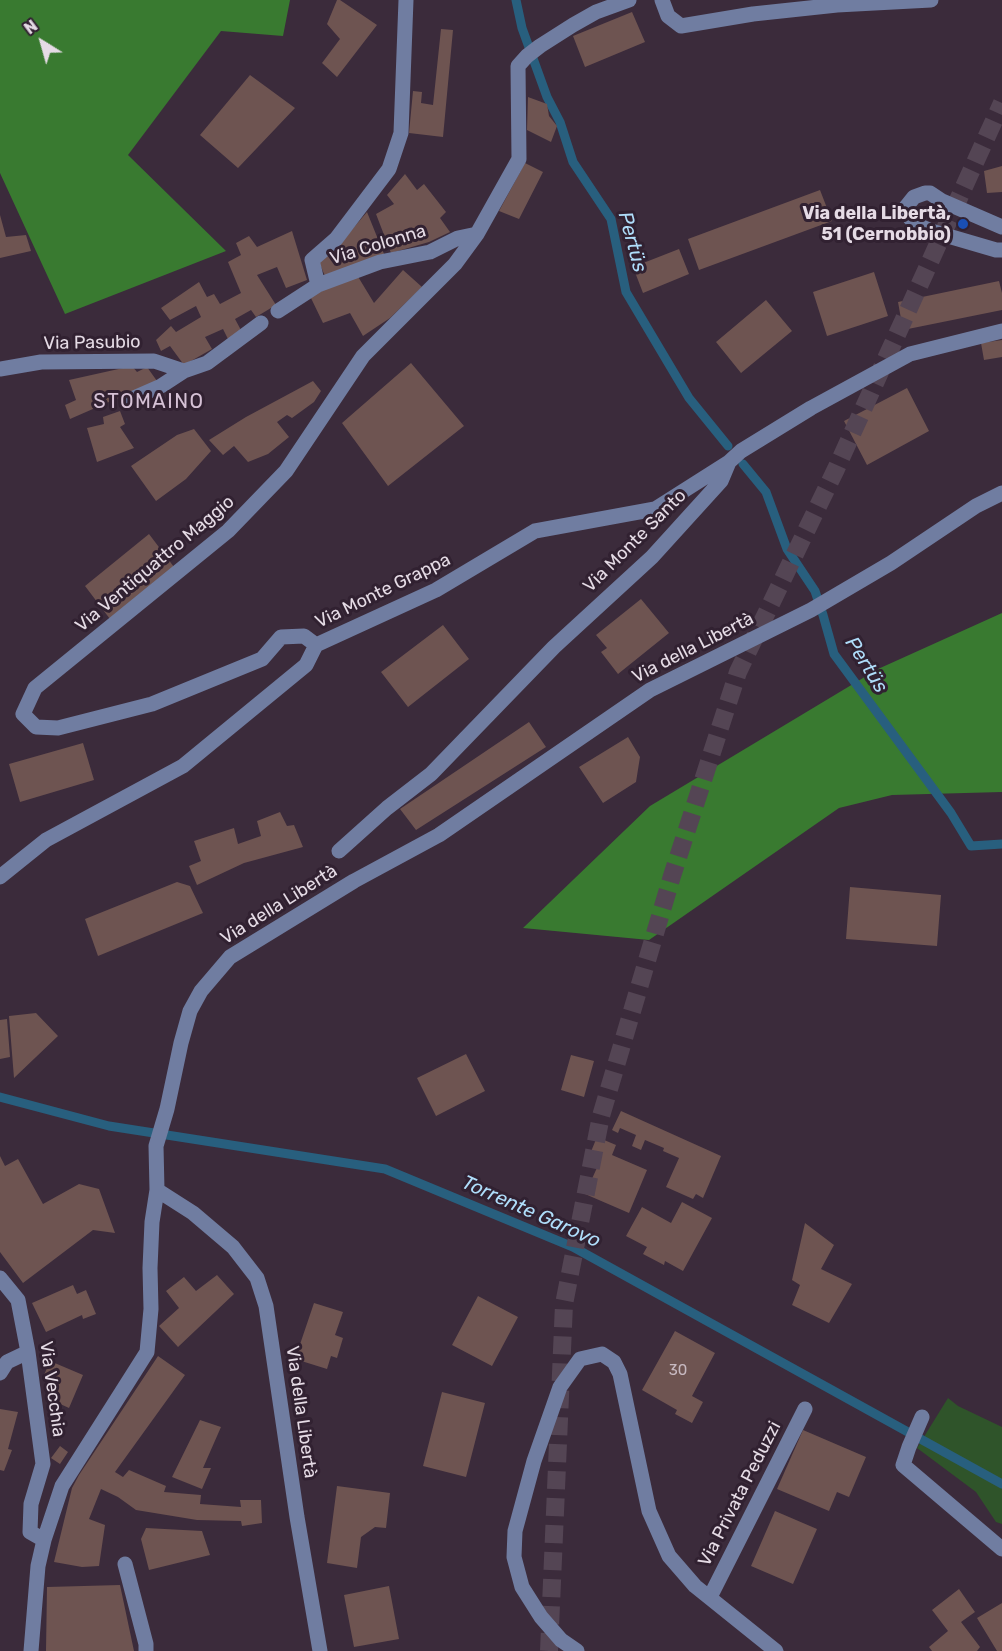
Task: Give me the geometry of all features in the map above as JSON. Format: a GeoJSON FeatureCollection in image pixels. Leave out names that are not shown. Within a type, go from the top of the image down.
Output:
{"type":"FeatureCollection","features":[{"type":"Feature","properties":{"kind":"street","name":"Via Colonna"},"geometry":{"type":"LineString","coordinates":[[406,0],[401,134],[389,169],[336,239],[312,260],[318,285],[380,262],[430,252],[459,238],[477,234]]}},
{"type":"Feature","properties":{"kind":"street","name":"Via Ventiquattro Maggio"},"geometry":{"type":"LineString","coordinates":[[316,645],[304,636],[281,637],[262,659],[152,704],[58,728],[36,727],[23,714],[35,688],[228,531],[286,471],[363,356],[455,264],[477,234],[519,159],[518,66],[540,46],[596,12],[629,0]]}},
{"type":"Feature","properties":{"kind":"street"},"geometry":{"type":"LineString","coordinates":[[662,0],[668,15],[681,26],[753,14],[816,7],[931,0]]}},
{"type":"Feature","properties":{"kind":"street"},"geometry":{"type":"LineString","coordinates":[[1002,227],[942,201],[930,193],[914,197],[906,207],[910,218],[931,231],[1002,250]]}},
{"type":"Feature","properties":{"kind":"street"},"geometry":{"type":"LineString","coordinates":[[278,311],[318,285]]}},
{"type":"Feature","properties":{"kind":"street"},"geometry":{"type":"LineString","coordinates":[[129,400],[161,386],[184,371],[207,363],[261,323]]}},
{"type":"Feature","properties":{"kind":"street","name":"Via Monte Santo"},"geometry":{"type":"LineString","coordinates":[[339,851],[387,808],[431,774],[554,648],[652,557],[721,481],[729,462],[741,451],[811,408],[910,354],[1002,331]]}},
{"type":"Feature","properties":{"kind":"street","name":"Via Pasubio"},"geometry":{"type":"LineString","coordinates":[[0,369],[41,362],[154,361],[184,371]]}},
{"type":"Feature","properties":{"kind":"street","name":"Via Monte Grappa"},"geometry":{"type":"LineString","coordinates":[[0,877],[46,840],[183,766],[306,665],[316,645],[436,590],[535,531],[655,509],[729,462]]}},
{"type":"Feature","properties":{"kind":"street","name":"Via della Libertà"},"geometry":{"type":"LineString","coordinates":[[320,1651],[295,1506],[266,1306],[257,1278],[234,1247],[194,1213],[157,1190],[156,1146],[190,1011],[201,991],[230,957],[354,881],[439,835],[650,690],[811,610],[891,563],[976,506],[1002,493]]}},
{"type":"Feature","properties":{"kind":"street"},"geometry":{"type":"LineString","coordinates":[[31,1651],[38,1566],[62,1486],[147,1352],[151,1309],[152,1234],[157,1190]]}},
{"type":"Feature","properties":{"kind":"street","name":"Via Vecchia"},"geometry":{"type":"LineString","coordinates":[[0,1278],[18,1300],[28,1352],[43,1464],[32,1504],[30,1532],[44,1540]]}},
{"type":"Feature","properties":{"kind":"street"},"geometry":{"type":"LineString","coordinates":[[0,1373],[7,1362],[28,1352]]}},
{"type":"Feature","properties":{"kind":"street"},"geometry":{"type":"LineString","coordinates":[[577,1651],[561,1640],[541,1617],[522,1587],[514,1557],[514,1531],[534,1461],[560,1387],[580,1359],[602,1354],[614,1362],[620,1374],[649,1511],[669,1556],[695,1586],[776,1651]]}},
{"type":"Feature","properties":{"kind":"street","name":"Via Privata Peduzzi"},"geometry":{"type":"LineString","coordinates":[[710,1597],[805,1409]]}},
{"type":"Feature","properties":{"kind":"street"},"geometry":{"type":"LineString","coordinates":[[922,1417],[903,1465],[1002,1549]]}},
{"type":"Feature","properties":{"kind":"street"},"geometry":{"type":"LineString","coordinates":[[124,1564],[146,1651]]}},
{"type":"Feature","properties":{"kind":"green space"},"geometry":{"type":"Polygon","coordinates":[[[0,0],[290,0],[283,36],[221,31],[128,155],[226,251],[65,314],[0,173],[0,0]]]}},
{"type":"Feature","properties":{"kind":"green space"},"geometry":{"type":"Polygon","coordinates":[[[1002,613],[1002,792],[892,795],[839,808],[649,940],[523,928],[650,806],[878,669],[1002,613]]]}},
{"type":"Feature","properties":{"kind":"green space"},"geometry":{"type":"Polygon","coordinates":[[[948,1398],[958,1406],[1002,1427],[1002,1524],[996,1522],[976,1492],[917,1448],[948,1398]]]}},
{"type":"Feature","properties":{"kind":"building"},"geometry":{"type":"Polygon","coordinates":[[[337,0],[377,25],[337,77],[322,63],[340,39],[327,24],[337,0]]]}},
{"type":"Feature","properties":{"kind":"building"},"geometry":{"type":"Polygon","coordinates":[[[632,12],[645,42],[585,67],[573,36],[632,12]]]}},
{"type":"Feature","properties":{"kind":"building"},"geometry":{"type":"Polygon","coordinates":[[[441,29],[453,30],[443,137],[409,133],[413,91],[422,92],[421,103],[433,105],[441,29]]]}},
{"type":"Feature","properties":{"kind":"building"},"geometry":{"type":"Polygon","coordinates":[[[250,75],[295,108],[238,168],[200,135],[250,75]]]}},
{"type":"Feature","properties":{"kind":"building"},"geometry":{"type":"Polygon","coordinates":[[[528,97],[547,104],[549,116],[557,126],[551,142],[527,130],[528,97]]]}},
{"type":"Feature","properties":{"kind":"building"},"geometry":{"type":"Polygon","coordinates":[[[525,163],[543,172],[519,219],[499,211],[525,163]]]}},
{"type":"Feature","properties":{"kind":"building"},"geometry":{"type":"Polygon","coordinates":[[[1002,166],[1002,192],[987,193],[984,171],[1002,166]]]}},
{"type":"Feature","properties":{"kind":"building"},"geometry":{"type":"Polygon","coordinates":[[[405,174],[417,190],[424,184],[446,212],[440,218],[450,232],[429,242],[391,253],[376,214],[394,204],[387,195],[405,174]]]}},
{"type":"Feature","properties":{"kind":"building"},"geometry":{"type":"Polygon","coordinates":[[[820,190],[832,221],[699,270],[688,239],[820,190]]]}},
{"type":"Feature","properties":{"kind":"building"},"geometry":{"type":"Polygon","coordinates":[[[367,212],[384,254],[325,276],[318,260],[339,249],[338,246],[367,212]]]}},
{"type":"Feature","properties":{"kind":"building"},"geometry":{"type":"Polygon","coordinates":[[[0,215],[6,237],[26,235],[31,251],[0,258],[0,215]]]}},
{"type":"Feature","properties":{"kind":"building"},"geometry":{"type":"Polygon","coordinates":[[[292,231],[307,280],[286,288],[277,267],[257,275],[276,305],[256,317],[251,310],[235,319],[242,332],[228,339],[223,329],[205,337],[212,349],[184,365],[170,346],[161,351],[156,340],[171,326],[176,332],[201,317],[196,306],[170,320],[161,308],[199,282],[207,297],[214,294],[220,304],[241,293],[228,262],[241,255],[236,243],[249,236],[257,247],[292,231]]]}},
{"type":"Feature","properties":{"kind":"building"},"geometry":{"type":"Polygon","coordinates":[[[679,249],[689,274],[643,293],[633,267],[679,249]]]}},
{"type":"Feature","properties":{"kind":"building"},"geometry":{"type":"Polygon","coordinates":[[[403,270],[422,287],[390,318],[363,336],[350,313],[323,323],[310,296],[357,275],[374,303],[403,270]]]}},
{"type":"Feature","properties":{"kind":"building"},"geometry":{"type":"Polygon","coordinates":[[[874,272],[888,316],[827,336],[813,292],[874,272]]]}},
{"type":"Feature","properties":{"kind":"building"},"geometry":{"type":"Polygon","coordinates":[[[999,281],[1002,310],[903,330],[898,302],[999,281]]]}},
{"type":"Feature","properties":{"kind":"building"},"geometry":{"type":"Polygon","coordinates":[[[766,300],[792,331],[741,373],[716,342],[766,300]]]}},
{"type":"Feature","properties":{"kind":"building"},"geometry":{"type":"Polygon","coordinates":[[[1002,340],[1002,357],[984,360],[981,343],[1002,340]]]}},
{"type":"Feature","properties":{"kind":"building"},"geometry":{"type":"Polygon","coordinates":[[[411,363],[464,426],[388,486],[342,423],[411,363]]]}},
{"type":"Feature","properties":{"kind":"building"},"geometry":{"type":"Polygon","coordinates":[[[132,366],[137,372],[147,367],[157,381],[70,419],[65,405],[76,400],[69,380],[132,366]]]}},
{"type":"Feature","properties":{"kind":"building"},"geometry":{"type":"Polygon","coordinates":[[[313,381],[321,391],[314,402],[292,418],[287,415],[277,422],[289,437],[268,454],[248,462],[234,446],[223,455],[209,440],[246,417],[313,381]]]}},
{"type":"Feature","properties":{"kind":"building"},"geometry":{"type":"Polygon","coordinates":[[[907,388],[929,431],[867,465],[844,421],[907,388]]]}},
{"type":"Feature","properties":{"kind":"building"},"geometry":{"type":"Polygon","coordinates":[[[120,411],[125,424],[120,427],[134,448],[97,462],[87,428],[104,424],[103,417],[120,411]]]}},
{"type":"Feature","properties":{"kind":"building"},"geometry":{"type":"Polygon","coordinates":[[[194,429],[211,451],[186,479],[156,501],[131,466],[177,435],[194,429]]]}},
{"type":"Feature","properties":{"kind":"building"},"geometry":{"type":"Polygon","coordinates":[[[149,534],[174,567],[110,619],[85,586],[149,534]]]}},
{"type":"Feature","properties":{"kind":"building"},"geometry":{"type":"Polygon","coordinates":[[[641,599],[669,633],[618,674],[601,652],[607,648],[596,635],[641,599]]]}},
{"type":"Feature","properties":{"kind":"building"},"geometry":{"type":"Polygon","coordinates":[[[443,625],[469,659],[408,707],[381,672],[443,625]]]}},
{"type":"Feature","properties":{"kind":"building"},"geometry":{"type":"Polygon","coordinates":[[[529,722],[546,747],[416,830],[400,809],[529,722]]]}},
{"type":"Feature","properties":{"kind":"building"},"geometry":{"type":"Polygon","coordinates":[[[628,737],[640,757],[636,782],[603,803],[579,767],[628,737]]]}},
{"type":"Feature","properties":{"kind":"building"},"geometry":{"type":"Polygon","coordinates":[[[83,743],[94,780],[20,802],[9,764],[83,743]]]}},
{"type":"Feature","properties":{"kind":"building"},"geometry":{"type":"Polygon","coordinates":[[[280,812],[287,826],[294,825],[303,847],[244,863],[197,885],[189,866],[201,861],[194,841],[234,828],[238,844],[261,836],[257,821],[280,812]]]}},
{"type":"Feature","properties":{"kind":"building"},"geometry":{"type":"Polygon","coordinates":[[[177,882],[190,886],[203,913],[98,956],[85,919],[177,882]]]}},
{"type":"Feature","properties":{"kind":"building"},"geometry":{"type":"Polygon","coordinates":[[[850,887],[941,895],[937,946],[846,939],[850,887]]]}},
{"type":"Feature","properties":{"kind":"building"},"geometry":{"type":"Polygon","coordinates":[[[36,1013],[58,1036],[14,1078],[9,1016],[36,1013]]]}},
{"type":"Feature","properties":{"kind":"building"},"geometry":{"type":"Polygon","coordinates":[[[7,1019],[10,1057],[0,1059],[0,1020],[7,1019]]]}},
{"type":"Feature","properties":{"kind":"building"},"geometry":{"type":"Polygon","coordinates":[[[466,1054],[485,1091],[436,1116],[417,1078],[466,1054]]]}},
{"type":"Feature","properties":{"kind":"building"},"geometry":{"type":"Polygon","coordinates":[[[571,1055],[594,1061],[584,1097],[561,1090],[571,1055]]]}},
{"type":"Feature","properties":{"kind":"building"},"geometry":{"type":"Polygon","coordinates":[[[621,1111],[721,1156],[703,1198],[696,1194],[693,1199],[666,1187],[679,1158],[663,1151],[664,1148],[645,1140],[641,1150],[632,1146],[636,1135],[620,1128],[618,1133],[612,1130],[621,1111]]]}},
{"type":"Feature","properties":{"kind":"building"},"geometry":{"type":"Polygon","coordinates":[[[597,1137],[616,1145],[612,1155],[647,1170],[629,1213],[585,1194],[601,1159],[590,1154],[597,1137]]]}},
{"type":"Feature","properties":{"kind":"building"},"geometry":{"type":"Polygon","coordinates":[[[0,1156],[5,1166],[18,1159],[43,1204],[79,1184],[99,1189],[115,1233],[93,1230],[23,1283],[0,1252],[0,1156]]]}},
{"type":"Feature","properties":{"kind":"building"},"geometry":{"type":"Polygon","coordinates":[[[682,1202],[712,1218],[683,1271],[665,1261],[664,1265],[643,1254],[647,1247],[626,1236],[642,1207],[671,1223],[682,1202]]]}},
{"type":"Feature","properties":{"kind":"building"},"geometry":{"type":"Polygon","coordinates":[[[805,1223],[834,1245],[821,1269],[852,1284],[829,1323],[792,1305],[800,1285],[792,1280],[805,1223]]]}},
{"type":"Feature","properties":{"kind":"building"},"geometry":{"type":"Polygon","coordinates":[[[217,1275],[234,1294],[178,1347],[159,1326],[179,1308],[166,1291],[184,1277],[196,1291],[217,1275]]]}},
{"type":"Feature","properties":{"kind":"building"},"geometry":{"type":"Polygon","coordinates":[[[73,1285],[77,1294],[86,1290],[96,1314],[83,1319],[82,1315],[46,1332],[32,1303],[73,1285]]]}},
{"type":"Feature","properties":{"kind":"building"},"geometry":{"type":"Polygon","coordinates":[[[478,1296],[518,1317],[492,1366],[452,1345],[478,1296]]]}},
{"type":"Feature","properties":{"kind":"building"},"geometry":{"type":"Polygon","coordinates":[[[314,1303],[343,1312],[335,1335],[343,1338],[337,1358],[331,1356],[327,1369],[295,1359],[314,1303]]]}},
{"type":"Feature","properties":{"kind":"building"},"geometry":{"type":"Polygon","coordinates":[[[675,1331],[715,1353],[692,1396],[703,1402],[692,1423],[675,1414],[677,1410],[642,1390],[675,1331]]]}},
{"type":"Feature","properties":{"kind":"building"},"geometry":{"type":"Polygon","coordinates":[[[158,1356],[185,1375],[115,1472],[123,1477],[129,1470],[166,1486],[164,1492],[201,1495],[200,1504],[241,1507],[240,1500],[261,1500],[262,1523],[242,1526],[241,1521],[197,1520],[136,1510],[118,1497],[101,1489],[89,1519],[105,1525],[99,1566],[82,1567],[54,1562],[72,1488],[158,1356]]]}},
{"type":"Feature","properties":{"kind":"building"},"geometry":{"type":"Polygon","coordinates":[[[50,1361],[83,1375],[69,1408],[47,1398],[51,1390],[46,1386],[49,1378],[44,1375],[50,1361]]]}},
{"type":"Feature","properties":{"kind":"building"},"geometry":{"type":"Polygon","coordinates":[[[442,1392],[485,1403],[466,1477],[423,1466],[442,1392]]]}},
{"type":"Feature","properties":{"kind":"building"},"geometry":{"type":"Polygon","coordinates":[[[0,1409],[18,1412],[8,1449],[12,1450],[4,1471],[0,1470],[0,1409]]]}},
{"type":"Feature","properties":{"kind":"building"},"geometry":{"type":"Polygon","coordinates":[[[200,1420],[221,1427],[203,1468],[211,1468],[202,1489],[172,1477],[200,1420]]]}},
{"type":"Feature","properties":{"kind":"building"},"geometry":{"type":"Polygon","coordinates":[[[803,1430],[866,1457],[849,1497],[837,1492],[829,1511],[777,1489],[803,1430]]]}},
{"type":"Feature","properties":{"kind":"building"},"geometry":{"type":"Polygon","coordinates":[[[60,1446],[68,1452],[60,1464],[51,1458],[60,1446]]]}},
{"type":"Feature","properties":{"kind":"building"},"geometry":{"type":"Polygon","coordinates":[[[337,1486],[390,1493],[386,1528],[375,1527],[361,1537],[357,1568],[327,1563],[337,1486]]]}},
{"type":"Feature","properties":{"kind":"building"},"geometry":{"type":"Polygon","coordinates":[[[775,1511],[817,1529],[793,1584],[751,1566],[775,1511]]]}},
{"type":"Feature","properties":{"kind":"building"},"geometry":{"type":"Polygon","coordinates":[[[146,1528],[202,1531],[210,1555],[149,1570],[141,1539],[146,1528]]]}},
{"type":"Feature","properties":{"kind":"building"},"geometry":{"type":"Polygon","coordinates":[[[120,1585],[134,1651],[46,1651],[47,1587],[120,1585]]]}},
{"type":"Feature","properties":{"kind":"building"},"geometry":{"type":"Polygon","coordinates":[[[389,1586],[399,1639],[354,1647],[344,1595],[389,1586]]]}},
{"type":"Feature","properties":{"kind":"building"},"geometry":{"type":"Polygon","coordinates":[[[959,1589],[975,1612],[961,1622],[980,1647],[977,1651],[932,1651],[929,1647],[948,1631],[932,1610],[959,1589]]]}},
{"type":"Feature","properties":{"kind":"building"},"geometry":{"type":"Polygon","coordinates":[[[1002,1603],[1002,1651],[997,1651],[977,1618],[1002,1603]]]}},
{"type":"Feature","properties":{"kind":"waterway","name":"Pertüs"},"geometry":{"type":"LineString","coordinates":[[516,0],[522,28],[547,97],[560,122],[573,162],[611,219],[626,292],[689,398],[728,446]]}},
{"type":"Feature","properties":{"kind":"waterway","name":"Pertüs"},"geometry":{"type":"LineString","coordinates":[[743,464],[766,492],[787,549],[815,591],[834,654],[951,813],[971,846],[1002,844]]}},
{"type":"Feature","properties":{"kind":"waterway","name":"Torrente Garovo"},"geometry":{"type":"LineString","coordinates":[[0,1097],[109,1126],[385,1169],[573,1247],[1002,1484]]}},
{"type":"Feature","properties":{"kind":"tunnel"},"geometry":{"type":"LineString","coordinates":[[549,1651],[564,1304],[601,1116],[672,876],[738,672],[836,469],[1002,103]]}},
{"type":"Feature","properties":{"kind":"place","name":"Via della Libertà, 51 (Cernobbio)"},"geometry":{"type":"Point","coordinates":[963,224]}},
{"type":"Feature","properties":{"kind":"district","name":"STOMAINO"},"geometry":{"type":"Point","coordinates":[149,402]}}]}
